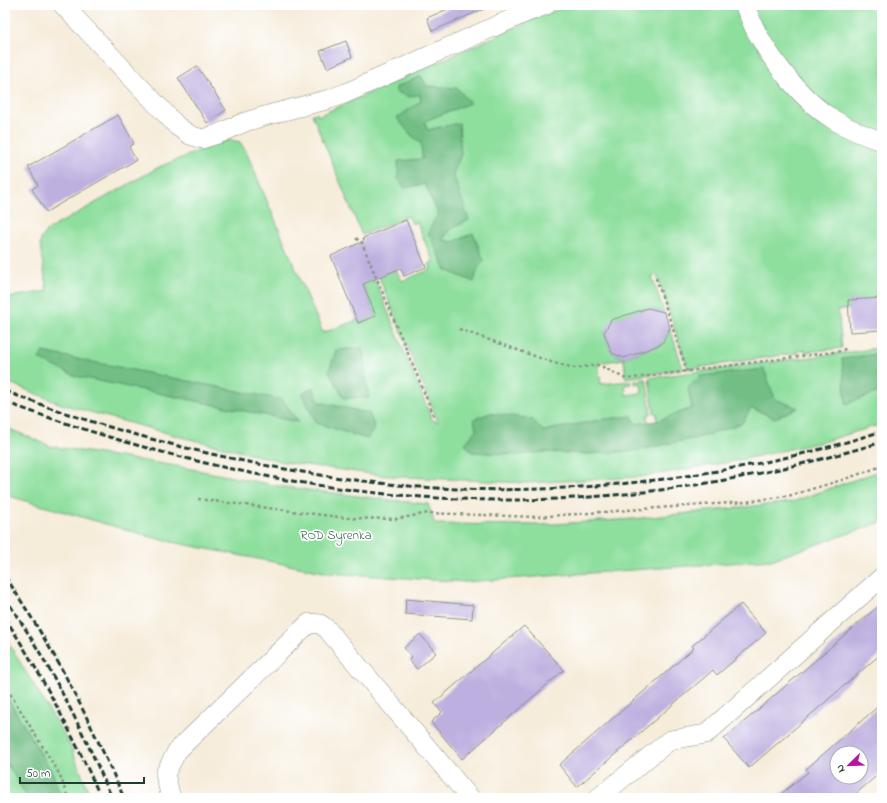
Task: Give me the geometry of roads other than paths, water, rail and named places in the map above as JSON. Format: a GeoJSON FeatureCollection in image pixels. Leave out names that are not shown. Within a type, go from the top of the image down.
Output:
{"type":"FeatureCollection","features":[{"type":"Feature","properties":{"kind":"lane"},"geometry":{"type":"LineString","coordinates":[[63,5],[176,126],[190,135],[202,139],[246,122],[346,93],[527,12],[546,5]]}},
{"type":"Feature","properties":{"kind":"lane"},"geometry":{"type":"LineString","coordinates":[[744,5],[757,33],[778,66],[805,97],[833,120],[871,138],[882,141]]}},
{"type":"Feature","properties":{"kind":"lane"},"geometry":{"type":"LineString","coordinates":[[598,798],[670,740],[706,734],[882,577]]}},
{"type":"Feature","properties":{"kind":"lane"},"geometry":{"type":"LineString","coordinates":[[172,798],[165,774],[176,751],[309,623],[320,624],[327,629],[470,798]]}},
{"type":"Feature","properties":{"kind":"railway"},"geometry":{"type":"LineString","coordinates":[[5,391],[105,426],[233,459],[313,474],[420,487],[459,489],[499,490],[577,487],[695,475],[771,461],[809,452],[882,431]]}},
{"type":"Feature","properties":{"kind":"railway"},"geometry":{"type":"LineString","coordinates":[[5,402],[127,442],[189,459],[251,473],[314,485],[377,493],[441,498],[506,500],[554,499],[649,491],[743,477],[790,467],[882,442]]}},
{"type":"Feature","properties":{"kind":"railway"},"geometry":{"type":"LineString","coordinates":[[5,576],[59,664],[93,731],[124,798]]}},
{"type":"Feature","properties":{"kind":"railway"},"geometry":{"type":"LineString","coordinates":[[5,598],[50,670],[89,746],[112,798]]}},
{"type":"Feature","properties":{"kind":"railway"},"geometry":{"type":"LineString","coordinates":[[5,618],[32,661],[79,751],[101,798]]}},
{"type":"Feature","properties":{"kind":"park label","name":"ROD Syrenka"},"geometry":{"type":"Point","coordinates":[336,534]}}]}
